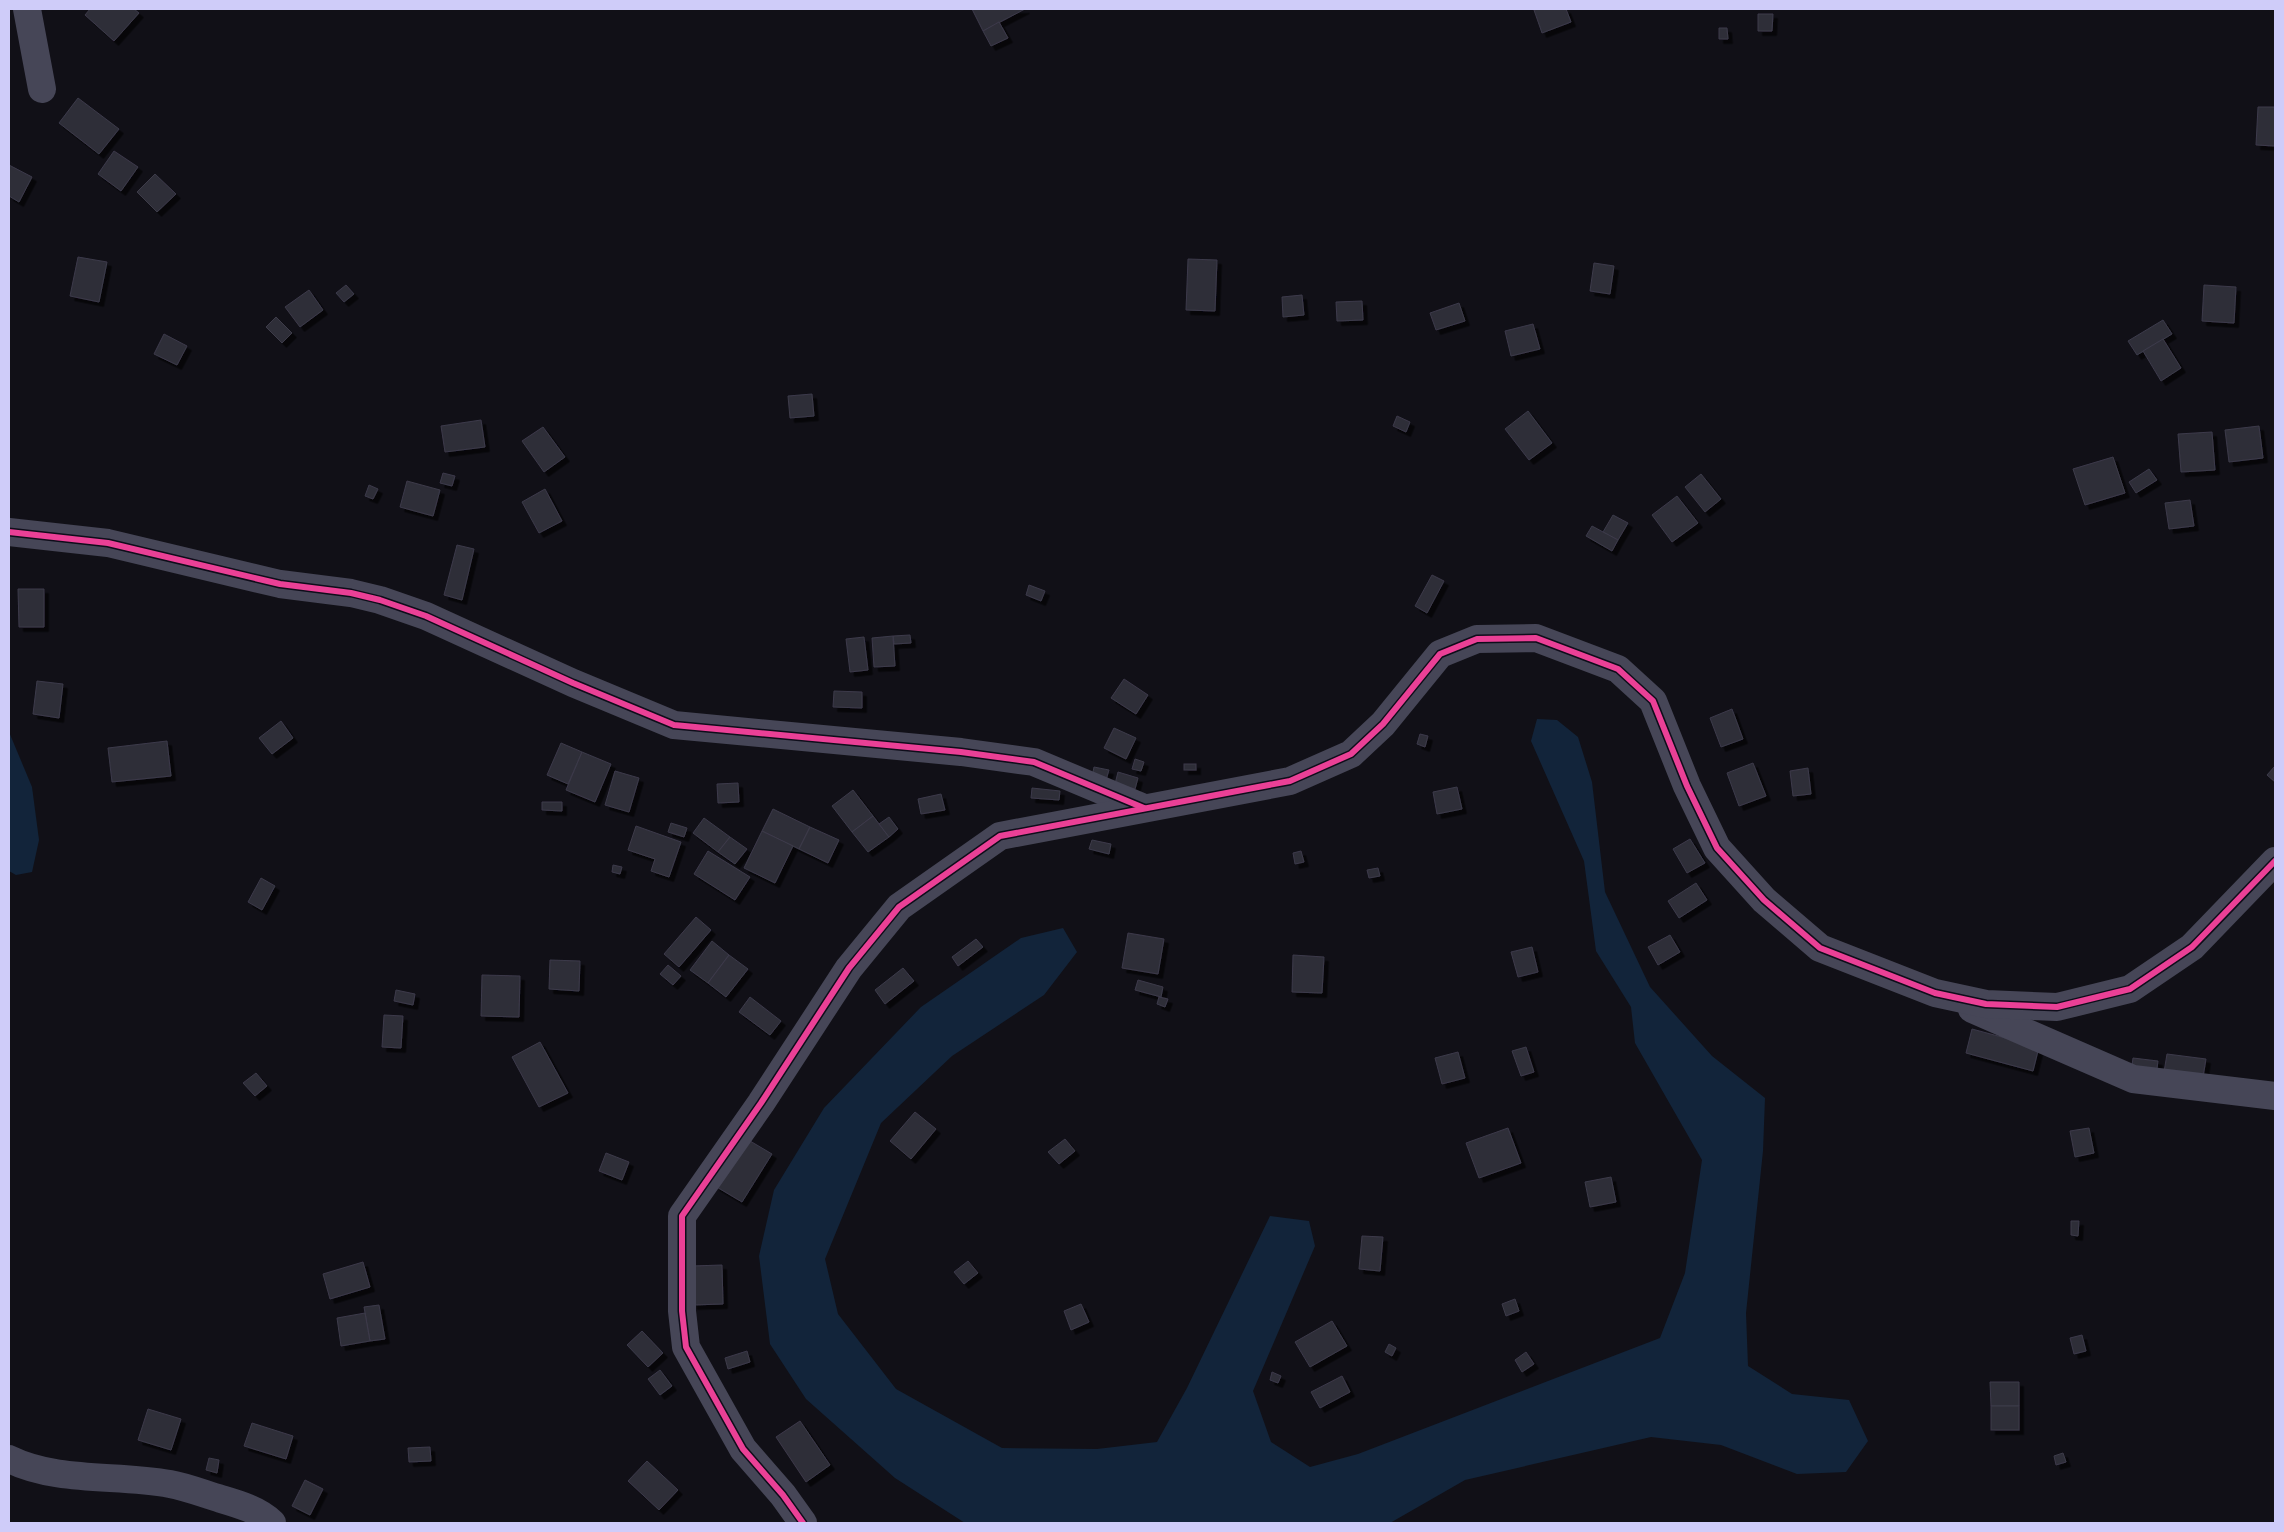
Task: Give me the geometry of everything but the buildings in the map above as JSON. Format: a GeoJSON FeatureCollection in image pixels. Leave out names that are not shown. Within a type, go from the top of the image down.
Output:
{"type":"FeatureCollection","features":[{"type":"Feature","properties":{"kind":"street"},"geometry":{"type":"LineString","coordinates":[[27,9],[42,88]]}},
{"type":"Feature","properties":{"kind":"street"},"geometry":{"type":"LineString","coordinates":[[9,532],[108,543],[280,584],[351,593],[380,600],[426,616],[573,683],[674,725],[960,752],[1034,762],[1144,808]]}},
{"type":"Feature","properties":{"kind":"street"},"geometry":{"type":"LineString","coordinates":[[803,1523],[783,1495],[743,1449],[686,1347],[682,1310],[682,1216],[761,1103],[848,968],[899,907],[1000,836],[1290,782],[1351,754],[1383,724],[1440,654],[1477,639],[1536,638],[1618,668],[1653,701],[1687,786],[1717,848],[1764,900],[1820,948],[1935,994],[2133,1079],[2275,1096]]}},
{"type":"Feature","properties":{"kind":"street"},"geometry":{"type":"LineString","coordinates":[[1935,994],[1986,1004],[2058,1007],[2130,989],[2192,947],[2275,861]]}},
{"type":"Feature","properties":{"kind":"street"},"geometry":{"type":"LineString","coordinates":[[9,1459],[18,1464],[59,1473],[170,1484],[239,1504],[268,1518],[272,1523]]}},
{"type":"Feature","properties":{"kind":"water"},"geometry":{"type":"Polygon","coordinates":[[[1537,719],[1557,720],[1578,737],[1592,782],[1605,892],[1650,987],[1712,1056],[1765,1098],[1763,1151],[1746,1313],[1748,1366],[1792,1394],[1849,1400],[1868,1441],[1846,1472],[1797,1474],[1721,1445],[1651,1437],[1465,1480],[1390,1523],[965,1523],[895,1478],[806,1399],[770,1344],[759,1256],[774,1190],[824,1108],[921,1007],[1021,938],[1063,928],[1077,952],[1044,995],[952,1056],[881,1123],[825,1259],[838,1314],[896,1389],[1002,1448],[1097,1449],[1157,1442],[1187,1388],[1270,1216],[1309,1221],[1315,1246],[1253,1391],[1271,1442],[1310,1467],[1358,1454],[1660,1338],[1685,1273],[1702,1160],[1635,1043],[1631,1007],[1596,951],[1584,861],[1531,741],[1537,719]]]}},
{"type":"Feature","properties":{"kind":"water"},"geometry":{"type":"Polygon","coordinates":[[[9,732],[32,787],[39,840],[32,872],[16,875],[9,871],[9,732]]]}},
{"type":"Feature","properties":{"kind":"cycle path"},"geometry":{"type":"LineString","coordinates":[[9,532],[108,543],[280,584],[351,593],[380,600],[426,616],[573,683],[674,725],[961,752],[1034,762],[1144,808]]}},
{"type":"Feature","properties":{"kind":"cycle path"},"geometry":{"type":"LineString","coordinates":[[803,1523],[783,1495],[743,1449],[686,1347],[682,1311],[682,1216],[761,1103],[849,968],[899,907],[1000,836],[1290,781],[1351,754],[1383,724],[1440,654],[1477,639],[1536,638],[1618,669],[1653,701],[1687,786],[1717,848],[1764,900],[1820,948],[1935,993],[1986,1004],[2057,1007],[2130,989],[2192,947],[2275,861]]}}]}
